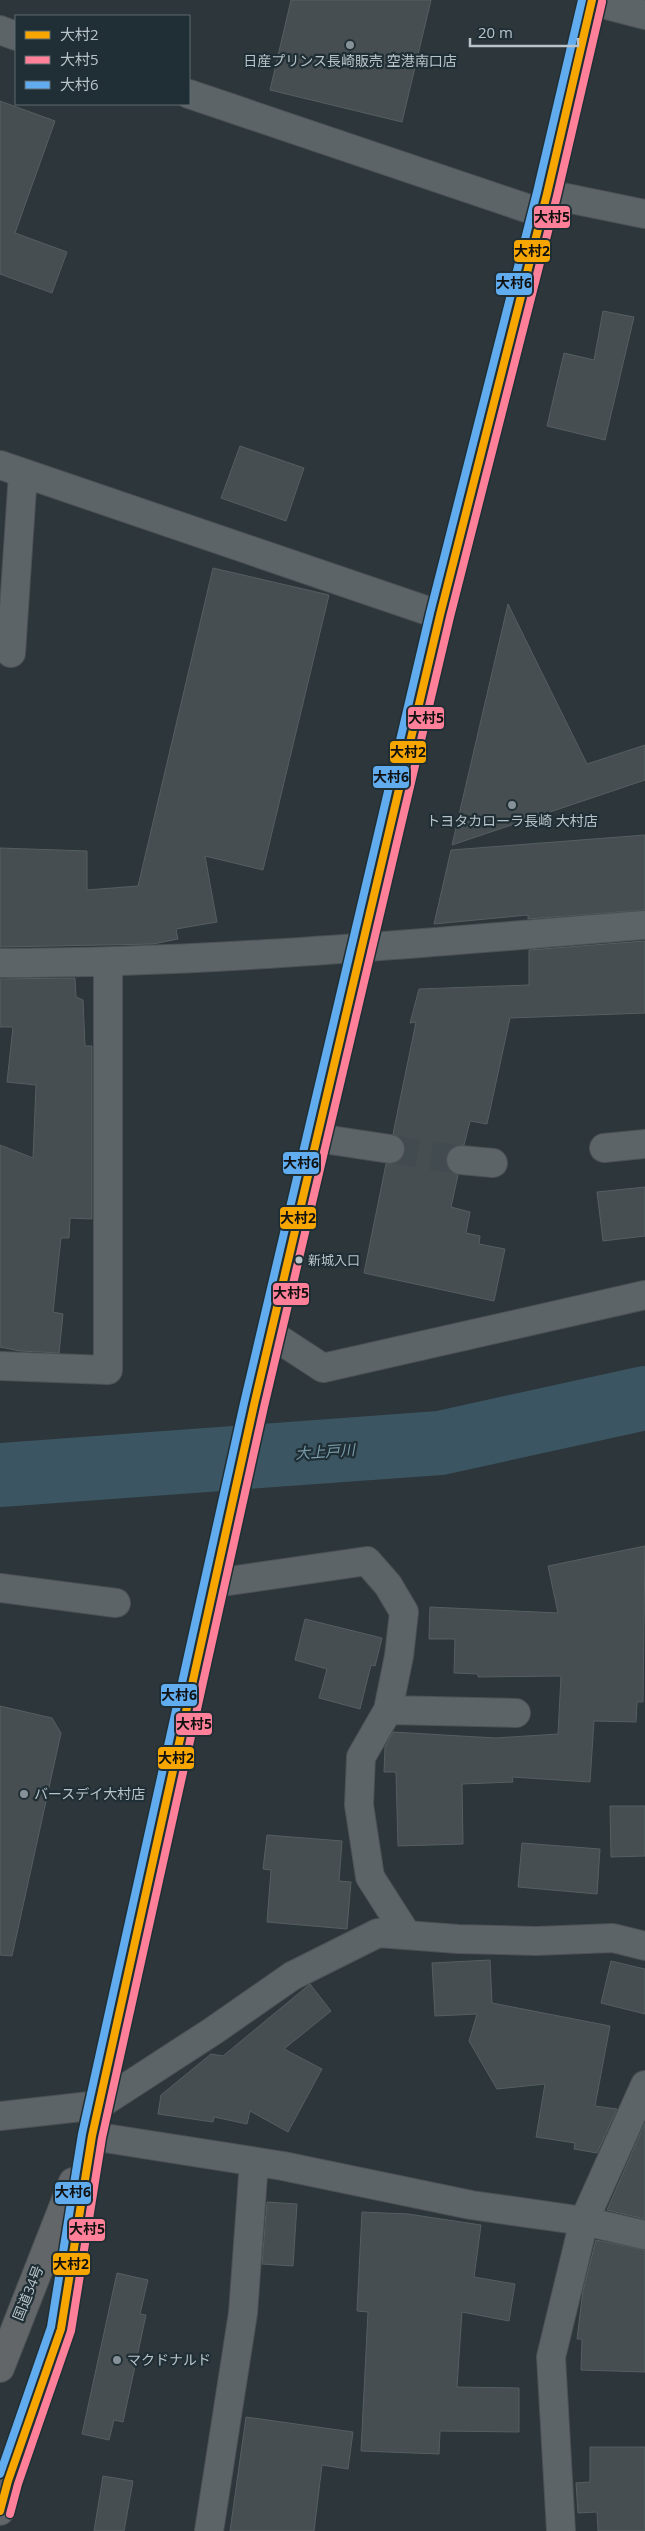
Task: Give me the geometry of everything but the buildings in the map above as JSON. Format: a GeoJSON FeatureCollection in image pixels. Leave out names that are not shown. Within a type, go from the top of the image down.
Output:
{"type":"FeatureCollection","features":[{"type":"Feature","properties":{"kind":"highway","name":"国道34号"},"geometry":{"type":"LineString","coordinates":[[0,2511],[8,2480],[61,2329],[92,2136],[254,1405],[440,615],[544,204],[592,1]]}},
{"type":"Feature","properties":{"kind":"highway","name":"国道34号"},"geometry":{"type":"LineString","coordinates":[[0,2368],[92,2136]]}},
{"type":"Feature","properties":{"kind":"street"},"geometry":{"type":"LineString","coordinates":[[592,1],[645,15]]}},
{"type":"Feature","properties":{"kind":"street"},"geometry":{"type":"LineString","coordinates":[[0,30],[15,36]]}},
{"type":"Feature","properties":{"kind":"street"},"geometry":{"type":"LineString","coordinates":[[190,94],[544,204],[645,214]]}},
{"type":"Feature","properties":{"kind":"street"},"geometry":{"type":"LineString","coordinates":[[11,653],[12,469],[440,615]]}},
{"type":"Feature","properties":{"kind":"street"},"geometry":{"type":"LineString","coordinates":[[0,963],[108,963],[363,948],[645,924]]}},
{"type":"Feature","properties":{"kind":"street"},"geometry":{"type":"LineString","coordinates":[[0,1366],[108,1370],[108,963]]}},
{"type":"Feature","properties":{"kind":"street"},"geometry":{"type":"LineString","coordinates":[[317,1138],[390,1149]]}},
{"type":"Feature","properties":{"kind":"street"},"geometry":{"type":"LineString","coordinates":[[604,1148],[645,1144]]}},
{"type":"Feature","properties":{"kind":"street"},"geometry":{"type":"LineString","coordinates":[[461,1160],[493,1164]]}},
{"type":"Feature","properties":{"kind":"street"},"geometry":{"type":"LineString","coordinates":[[271,1334],[323,1368],[645,1295]]}},
{"type":"Feature","properties":{"kind":"street"},"geometry":{"type":"LineString","coordinates":[[217,1575],[375,1560],[404,1612],[399,1656],[388,1710],[361,1758],[359,1805],[370,1877],[407,1935]]}},
{"type":"Feature","properties":{"kind":"street"},"geometry":{"type":"LineString","coordinates":[[0,1588],[116,1603]]}},
{"type":"Feature","properties":{"kind":"street"},"geometry":{"type":"LineString","coordinates":[[388,1710],[516,1713]]}},
{"type":"Feature","properties":{"kind":"street"},"geometry":{"type":"LineString","coordinates":[[0,2116],[99,2105],[213,2032],[292,1976],[378,1933],[497,1940],[612,1938],[645,1946]]}},
{"type":"Feature","properties":{"kind":"street"},"geometry":{"type":"LineString","coordinates":[[561,2531],[551,2357],[584,2221],[645,2085]]}},
{"type":"Feature","properties":{"kind":"street"},"geometry":{"type":"LineString","coordinates":[[92,2136],[283,2166],[471,2205],[584,2221],[645,2235]]}},
{"type":"Feature","properties":{"kind":"street"},"geometry":{"type":"LineString","coordinates":[[209,2531],[243,2313],[254,2162]]}},
{"type":"Feature","properties":{"kind":"waterway","name":"大上戸川"},"geometry":{"type":"LineString","coordinates":[[0,1475],[440,1443],[645,1398]]}},
{"type":"Feature","properties":{"kind":"tunnel"},"geometry":{"type":"LineString","coordinates":[[390,1149],[461,1160]]}},
{"type":"Feature","properties":{"kind":"transit line","name":"大村6"},"geometry":{"type":"LineString","coordinates":[[0,2474],[51,2327],[82,2134],[244,1403],[430,613],[537,192],[582,0]]}},
{"type":"Feature","properties":{"kind":"transit line","name":"大村2"},"geometry":{"type":"LineString","coordinates":[[0,2511],[8,2481],[61,2329],[92,2136],[254,1405],[440,615],[547,194],[592,0]]}},
{"type":"Feature","properties":{"kind":"transit line","name":"大村5"},"geometry":{"type":"LineString","coordinates":[[10,2514],[18,2484],[71,2331],[102,2138],[264,1407],[450,617],[557,196],[602,2]]}},
{"type":"Feature","properties":{"kind":"place","name":"日産プリンス長崎販売 空港南口店"},"geometry":{"type":"Point","coordinates":[350,45]}},
{"type":"Feature","properties":{"kind":"place","name":"トヨタカローラ長崎 大村店"},"geometry":{"type":"Point","coordinates":[512,805]}},
{"type":"Feature","properties":{"kind":"place","name":"新城入口"},"geometry":{"type":"Point","coordinates":[299,1260]}},
{"type":"Feature","properties":{"kind":"place","name":"バースデイ大村店"},"geometry":{"type":"Point","coordinates":[24,1794]}},
{"type":"Feature","properties":{"kind":"place","name":"マクドナルド"},"geometry":{"type":"Point","coordinates":[117,2360]}}]}
